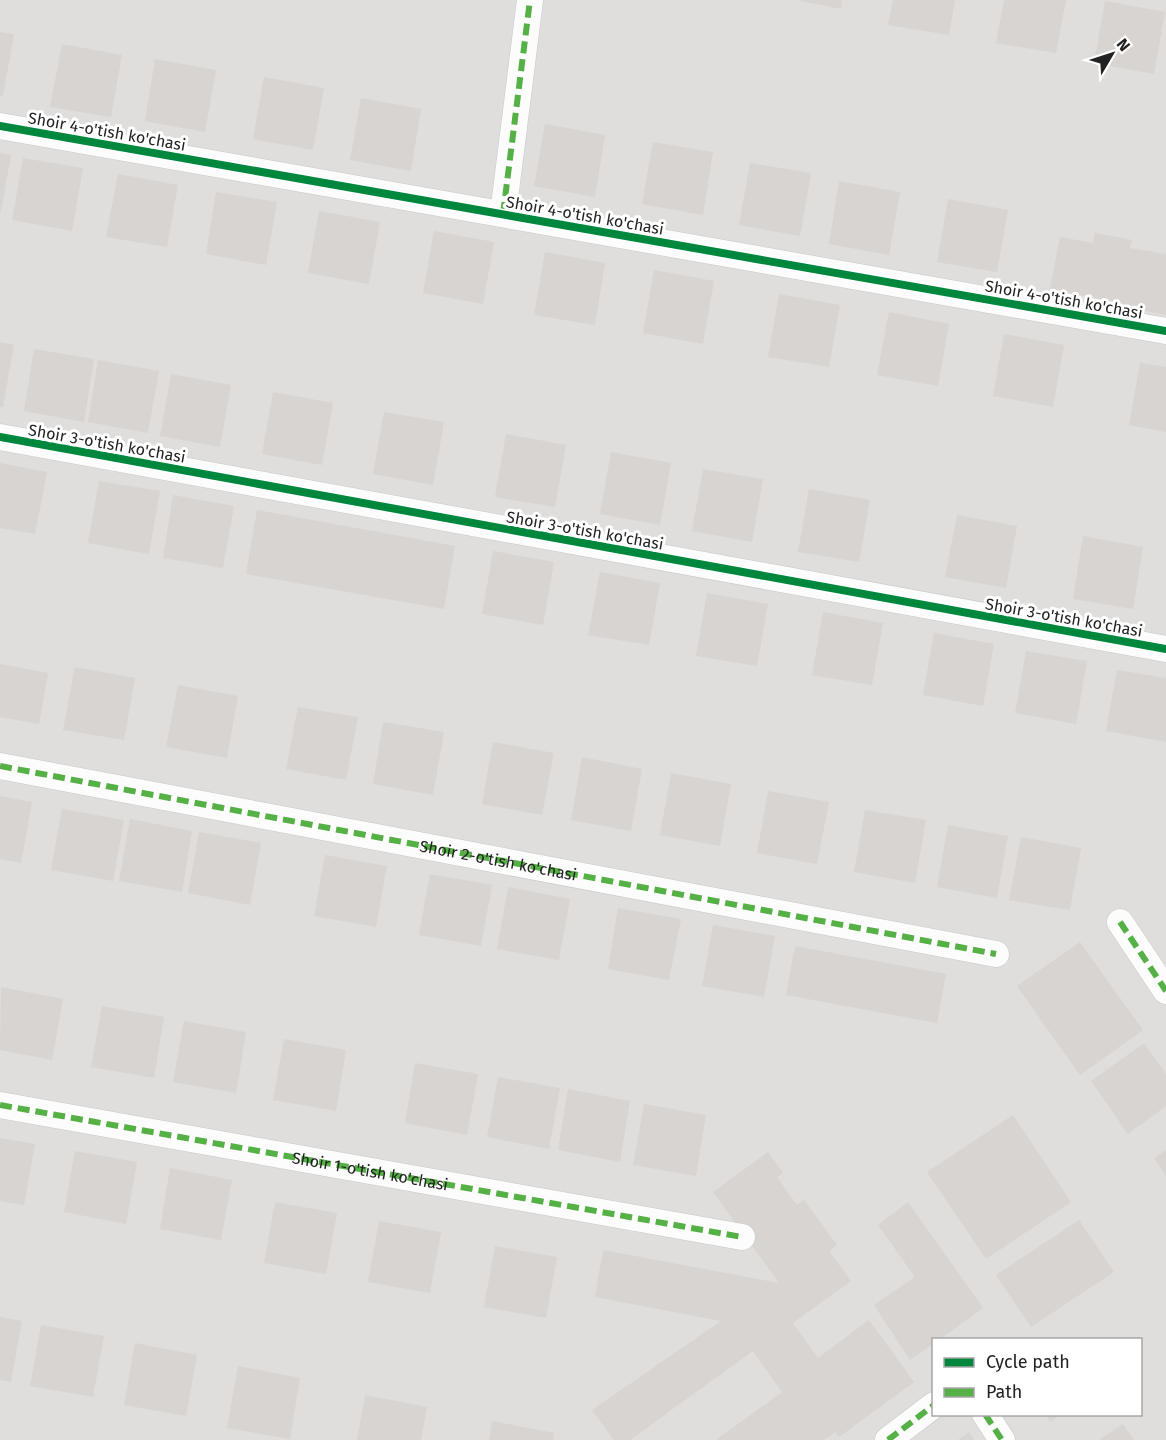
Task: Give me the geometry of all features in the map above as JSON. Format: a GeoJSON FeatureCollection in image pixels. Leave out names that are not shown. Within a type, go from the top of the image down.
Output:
{"type":"FeatureCollection","features":[{"type":"Feature","properties":{"kind":"street"},"geometry":{"type":"LineString","coordinates":[[503,214],[530,0]]}},
{"type":"Feature","properties":{"kind":"street","name":"Shoir 4-o'tish ko'chasi"},"geometry":{"type":"LineString","coordinates":[[0,126],[1166,331]]}},
{"type":"Feature","properties":{"kind":"street","name":"Shoir 3-o'tish ko'chasi"},"geometry":{"type":"LineString","coordinates":[[0,438],[1166,649]]}},
{"type":"Feature","properties":{"kind":"street","name":"Shoir 2-o'tish ko'chasi"},"geometry":{"type":"LineString","coordinates":[[0,766],[996,954]]}},
{"type":"Feature","properties":{"kind":"street"},"geometry":{"type":"LineString","coordinates":[[1120,922],[1166,991]]}},
{"type":"Feature","properties":{"kind":"street","name":"Shoir 1-o'tish ko'chasi"},"geometry":{"type":"LineString","coordinates":[[0,1105],[742,1237]]}},
{"type":"Feature","properties":{"kind":"street"},"geometry":{"type":"LineString","coordinates":[[888,1440],[932,1407]]}},
{"type":"Feature","properties":{"kind":"street"},"geometry":{"type":"LineString","coordinates":[[986,1416],[1002,1440]]}},
{"type":"Feature","properties":{"kind":"shaded area"},"geometry":{"type":"Polygon","coordinates":[[[0,0],[1166,0],[1166,1440],[0,1440],[0,0]]]}},
{"type":"Feature","properties":{"kind":"building"},"geometry":{"type":"Polygon","coordinates":[[[796,0],[842,0],[841,9],[796,0]]]}},
{"type":"Feature","properties":{"kind":"building"},"geometry":{"type":"Polygon","coordinates":[[[893,0],[955,0],[949,35],[888,25],[893,0]]]}},
{"type":"Feature","properties":{"kind":"building"},"geometry":{"type":"Polygon","coordinates":[[[1004,0],[1066,0],[1056,53],[996,43],[1004,0]]]}},
{"type":"Feature","properties":{"kind":"building"},"geometry":{"type":"Polygon","coordinates":[[[1105,1],[1165,12],[1154,74],[1094,63],[1105,1]]]}},
{"type":"Feature","properties":{"kind":"building"},"geometry":{"type":"Polygon","coordinates":[[[0,32],[14,34],[3,96],[0,96],[0,32]]]}},
{"type":"Feature","properties":{"kind":"building"},"geometry":{"type":"Polygon","coordinates":[[[62,44],[122,55],[111,117],[50,107],[62,44]]]}},
{"type":"Feature","properties":{"kind":"building"},"geometry":{"type":"Polygon","coordinates":[[[155,59],[216,70],[205,132],[145,121],[155,59]]]}},
{"type":"Feature","properties":{"kind":"building"},"geometry":{"type":"Polygon","coordinates":[[[264,77],[324,88],[313,150],[253,139],[264,77]]]}},
{"type":"Feature","properties":{"kind":"building"},"geometry":{"type":"Polygon","coordinates":[[[361,98],[421,109],[411,171],[350,160],[361,98]]]}},
{"type":"Feature","properties":{"kind":"building"},"geometry":{"type":"Polygon","coordinates":[[[545,124],[605,135],[595,197],[534,186],[545,124]]]}},
{"type":"Feature","properties":{"kind":"building"},"geometry":{"type":"Polygon","coordinates":[[[653,142],[713,152],[703,215],[642,204],[653,142]]]}},
{"type":"Feature","properties":{"kind":"building"},"geometry":{"type":"Polygon","coordinates":[[[0,153],[11,155],[1,212],[0,212],[0,153]]]}},
{"type":"Feature","properties":{"kind":"building"},"geometry":{"type":"Polygon","coordinates":[[[23,158],[83,168],[72,231],[12,220],[23,158]]]}},
{"type":"Feature","properties":{"kind":"building"},"geometry":{"type":"Polygon","coordinates":[[[750,163],[811,173],[800,236],[739,225],[750,163]]]}},
{"type":"Feature","properties":{"kind":"building"},"geometry":{"type":"Polygon","coordinates":[[[118,174],[178,185],[167,247],[106,237],[118,174]]]}},
{"type":"Feature","properties":{"kind":"building"},"geometry":{"type":"Polygon","coordinates":[[[839,181],[900,192],[889,255],[829,244],[839,181]]]}},
{"type":"Feature","properties":{"kind":"building"},"geometry":{"type":"Polygon","coordinates":[[[216,192],[277,202],[266,265],[206,254],[216,192]]]}},
{"type":"Feature","properties":{"kind":"building"},"geometry":{"type":"Polygon","coordinates":[[[948,199],[1008,210],[997,272],[937,262],[948,199]]]}},
{"type":"Feature","properties":{"kind":"building"},"geometry":{"type":"Polygon","coordinates":[[[319,211],[380,222],[369,284],[308,273],[319,211]]]}},
{"type":"Feature","properties":{"kind":"building"},"geometry":{"type":"Polygon","coordinates":[[[434,231],[494,242],[483,304],[423,293],[434,231]]]}},
{"type":"Feature","properties":{"kind":"building"},"geometry":{"type":"Polygon","coordinates":[[[1095,233],[1132,240],[1130,248],[1166,254],[1166,315],[1050,289],[1060,237],[1093,243],[1095,233]]]}},
{"type":"Feature","properties":{"kind":"building"},"geometry":{"type":"Polygon","coordinates":[[[545,252],[605,263],[595,325],[534,315],[545,252]]]}},
{"type":"Feature","properties":{"kind":"building"},"geometry":{"type":"Polygon","coordinates":[[[654,270],[714,281],[703,344],[643,333],[654,270]]]}},
{"type":"Feature","properties":{"kind":"building"},"geometry":{"type":"Polygon","coordinates":[[[779,294],[840,305],[829,367],[768,357],[779,294]]]}},
{"type":"Feature","properties":{"kind":"building"},"geometry":{"type":"Polygon","coordinates":[[[889,312],[949,324],[938,386],[877,375],[889,312]]]}},
{"type":"Feature","properties":{"kind":"building"},"geometry":{"type":"Polygon","coordinates":[[[1004,334],[1064,345],[1053,407],[993,396],[1004,334]]]}},
{"type":"Feature","properties":{"kind":"building"},"geometry":{"type":"Polygon","coordinates":[[[0,342],[14,345],[3,407],[0,407],[0,342]]]}},
{"type":"Feature","properties":{"kind":"building"},"geometry":{"type":"Polygon","coordinates":[[[34,349],[94,359],[84,422],[24,411],[34,349]]]}},
{"type":"Feature","properties":{"kind":"building"},"geometry":{"type":"Polygon","coordinates":[[[98,360],[159,371],[148,433],[88,422],[98,360]]]}},
{"type":"Feature","properties":{"kind":"building"},"geometry":{"type":"Polygon","coordinates":[[[1140,363],[1166,367],[1166,432],[1129,425],[1140,363]]]}},
{"type":"Feature","properties":{"kind":"building"},"geometry":{"type":"Polygon","coordinates":[[[171,374],[231,385],[220,447],[160,436],[171,374]]]}},
{"type":"Feature","properties":{"kind":"building"},"geometry":{"type":"Polygon","coordinates":[[[273,392],[333,403],[322,465],[262,454],[273,392]]]}},
{"type":"Feature","properties":{"kind":"building"},"geometry":{"type":"Polygon","coordinates":[[[384,412],[444,422],[433,485],[373,474],[384,412]]]}},
{"type":"Feature","properties":{"kind":"building"},"geometry":{"type":"Polygon","coordinates":[[[506,434],[566,445],[555,507],[495,497],[506,434]]]}},
{"type":"Feature","properties":{"kind":"building"},"geometry":{"type":"Polygon","coordinates":[[[611,452],[671,463],[660,525],[600,514],[611,452]]]}},
{"type":"Feature","properties":{"kind":"building"},"geometry":{"type":"Polygon","coordinates":[[[0,463],[47,472],[35,534],[0,528],[0,463]]]}},
{"type":"Feature","properties":{"kind":"building"},"geometry":{"type":"Polygon","coordinates":[[[703,469],[763,479],[752,542],[692,531],[703,469]]]}},
{"type":"Feature","properties":{"kind":"building"},"geometry":{"type":"Polygon","coordinates":[[[99,481],[160,491],[149,554],[88,543],[99,481]]]}},
{"type":"Feature","properties":{"kind":"building"},"geometry":{"type":"Polygon","coordinates":[[[809,489],[870,500],[859,562],[798,552],[809,489]]]}},
{"type":"Feature","properties":{"kind":"building"},"geometry":{"type":"Polygon","coordinates":[[[173,495],[234,506],[223,568],[163,558],[173,495]]]}},
{"type":"Feature","properties":{"kind":"building"},"geometry":{"type":"Polygon","coordinates":[[[257,510],[455,546],[444,609],[246,574],[257,510]]]}},
{"type":"Feature","properties":{"kind":"building"},"geometry":{"type":"Polygon","coordinates":[[[957,515],[1017,526],[1006,588],[945,577],[957,515]]]}},
{"type":"Feature","properties":{"kind":"building"},"geometry":{"type":"Polygon","coordinates":[[[1083,536],[1143,547],[1133,609],[1073,599],[1083,536]]]}},
{"type":"Feature","properties":{"kind":"building"},"geometry":{"type":"Polygon","coordinates":[[[493,551],[554,562],[543,625],[482,614],[493,551]]]}},
{"type":"Feature","properties":{"kind":"building"},"geometry":{"type":"Polygon","coordinates":[[[600,572],[660,583],[649,645],[588,635],[600,572]]]}},
{"type":"Feature","properties":{"kind":"building"},"geometry":{"type":"Polygon","coordinates":[[[707,593],[768,604],[757,666],[696,656],[707,593]]]}},
{"type":"Feature","properties":{"kind":"building"},"geometry":{"type":"Polygon","coordinates":[[[823,612],[883,623],[872,685],[812,675],[823,612]]]}},
{"type":"Feature","properties":{"kind":"building"},"geometry":{"type":"Polygon","coordinates":[[[934,633],[994,644],[983,706],[923,695],[934,633]]]}},
{"type":"Feature","properties":{"kind":"building"},"geometry":{"type":"Polygon","coordinates":[[[1026,651],[1087,661],[1076,724],[1015,713],[1026,651]]]}},
{"type":"Feature","properties":{"kind":"building"},"geometry":{"type":"Polygon","coordinates":[[[0,664],[48,673],[39,724],[0,717],[0,664]]]}},
{"type":"Feature","properties":{"kind":"building"},"geometry":{"type":"Polygon","coordinates":[[[75,667],[135,678],[124,740],[63,730],[75,667]]]}},
{"type":"Feature","properties":{"kind":"building"},"geometry":{"type":"Polygon","coordinates":[[[1117,670],[1166,678],[1166,742],[1106,731],[1117,670]]]}},
{"type":"Feature","properties":{"kind":"building"},"geometry":{"type":"Polygon","coordinates":[[[178,685],[238,696],[227,758],[166,747],[178,685]]]}},
{"type":"Feature","properties":{"kind":"building"},"geometry":{"type":"Polygon","coordinates":[[[298,707],[358,717],[346,780],[286,769],[298,707]]]}},
{"type":"Feature","properties":{"kind":"building"},"geometry":{"type":"Polygon","coordinates":[[[383,722],[444,732],[433,795],[373,784],[383,722]]]}},
{"type":"Feature","properties":{"kind":"building"},"geometry":{"type":"Polygon","coordinates":[[[493,742],[554,753],[542,815],[482,804],[493,742]]]}},
{"type":"Feature","properties":{"kind":"building"},"geometry":{"type":"Polygon","coordinates":[[[582,757],[642,769],[631,831],[571,820],[582,757]]]}},
{"type":"Feature","properties":{"kind":"building"},"geometry":{"type":"Polygon","coordinates":[[[671,773],[731,784],[720,846],[660,835],[671,773]]]}},
{"type":"Feature","properties":{"kind":"building"},"geometry":{"type":"Polygon","coordinates":[[[768,791],[829,802],[817,864],[757,853],[768,791]]]}},
{"type":"Feature","properties":{"kind":"building"},"geometry":{"type":"Polygon","coordinates":[[[0,796],[32,802],[21,863],[0,859],[0,796]]]}},
{"type":"Feature","properties":{"kind":"building"},"geometry":{"type":"Polygon","coordinates":[[[62,809],[124,820],[113,881],[51,870],[62,809]]]}},
{"type":"Feature","properties":{"kind":"building"},"geometry":{"type":"Polygon","coordinates":[[[865,810],[926,820],[915,883],[854,872],[865,810]]]}},
{"type":"Feature","properties":{"kind":"building"},"geometry":{"type":"Polygon","coordinates":[[[130,819],[192,831],[182,892],[119,881],[130,819]]]}},
{"type":"Feature","properties":{"kind":"building"},"geometry":{"type":"Polygon","coordinates":[[[948,825],[1008,836],[997,898],[937,887],[948,825]]]}},
{"type":"Feature","properties":{"kind":"building"},"geometry":{"type":"Polygon","coordinates":[[[199,832],[261,843],[250,905],[188,893],[199,832]]]}},
{"type":"Feature","properties":{"kind":"building"},"geometry":{"type":"Polygon","coordinates":[[[1021,837],[1081,848],[1070,910],[1009,900],[1021,837]]]}},
{"type":"Feature","properties":{"kind":"building"},"geometry":{"type":"Polygon","coordinates":[[[325,855],[387,866],[376,927],[314,916],[325,855]]]}},
{"type":"Feature","properties":{"kind":"building"},"geometry":{"type":"Polygon","coordinates":[[[430,874],[492,885],[481,946],[419,935],[430,874]]]}},
{"type":"Feature","properties":{"kind":"building"},"geometry":{"type":"Polygon","coordinates":[[[508,887],[570,899],[559,960],[497,949],[508,887]]]}},
{"type":"Feature","properties":{"kind":"building"},"geometry":{"type":"Polygon","coordinates":[[[618,908],[681,919],[669,980],[608,969],[618,908]]]}},
{"type":"Feature","properties":{"kind":"building"},"geometry":{"type":"Polygon","coordinates":[[[713,925],[775,936],[764,997],[702,986],[713,925]]]}},
{"type":"Feature","properties":{"kind":"building"},"geometry":{"type":"Polygon","coordinates":[[[1080,942],[1143,1030],[1080,1075],[1017,986],[1080,942]]]}},
{"type":"Feature","properties":{"kind":"building"},"geometry":{"type":"Polygon","coordinates":[[[795,946],[946,974],[937,1023],[786,995],[795,946]]]}},
{"type":"Feature","properties":{"kind":"building"},"geometry":{"type":"Polygon","coordinates":[[[1,987],[63,999],[52,1060],[0,1050],[1,987]]]}},
{"type":"Feature","properties":{"kind":"building"},"geometry":{"type":"Polygon","coordinates":[[[102,1006],[164,1017],[154,1078],[91,1067],[102,1006]]]}},
{"type":"Feature","properties":{"kind":"building"},"geometry":{"type":"Polygon","coordinates":[[[184,1021],[246,1032],[236,1093],[173,1082],[184,1021]]]}},
{"type":"Feature","properties":{"kind":"building"},"geometry":{"type":"Polygon","coordinates":[[[284,1039],[346,1050],[336,1111],[273,1100],[284,1039]]]}},
{"type":"Feature","properties":{"kind":"building"},"geometry":{"type":"Polygon","coordinates":[[[1144,1043],[1166,1074],[1166,1106],[1128,1134],[1091,1081],[1144,1043]]]}},
{"type":"Feature","properties":{"kind":"building"},"geometry":{"type":"Polygon","coordinates":[[[415,1063],[478,1074],[467,1135],[405,1123],[415,1063]]]}},
{"type":"Feature","properties":{"kind":"building"},"geometry":{"type":"Polygon","coordinates":[[[498,1077],[560,1088],[549,1149],[487,1137],[498,1077]]]}},
{"type":"Feature","properties":{"kind":"building"},"geometry":{"type":"Polygon","coordinates":[[[568,1089],[630,1101],[620,1162],[558,1150],[568,1089]]]}},
{"type":"Feature","properties":{"kind":"building"},"geometry":{"type":"Polygon","coordinates":[[[644,1104],[706,1115],[696,1176],[633,1165],[644,1104]]]}},
{"type":"Feature","properties":{"kind":"building"},"geometry":{"type":"Polygon","coordinates":[[[1013,1115],[1071,1202],[986,1259],[927,1172],[1013,1115]]]}},
{"type":"Feature","properties":{"kind":"building"},"geometry":{"type":"Polygon","coordinates":[[[0,1138],[35,1144],[24,1205],[0,1201],[0,1138]]]}},
{"type":"Feature","properties":{"kind":"building"},"geometry":{"type":"Polygon","coordinates":[[[1166,1150],[1166,1176],[1154,1158],[1166,1150]]]}},
{"type":"Feature","properties":{"kind":"building"},"geometry":{"type":"Polygon","coordinates":[[[75,1151],[137,1162],[126,1224],[64,1212],[75,1151]]]}},
{"type":"Feature","properties":{"kind":"building"},"geometry":{"type":"Polygon","coordinates":[[[768,1152],[783,1173],[777,1177],[797,1205],[804,1200],[837,1245],[829,1251],[851,1281],[793,1323],[818,1358],[869,1320],[914,1382],[839,1437],[835,1432],[824,1440],[716,1440],[782,1392],[753,1351],[630,1440],[614,1440],[592,1410],[721,1321],[595,1297],[603,1250],[779,1283],[713,1192],[768,1152]]]}},
{"type":"Feature","properties":{"kind":"building"},"geometry":{"type":"Polygon","coordinates":[[[170,1168],[232,1180],[221,1240],[160,1229],[170,1168]]]}},
{"type":"Feature","properties":{"kind":"building"},"geometry":{"type":"Polygon","coordinates":[[[275,1202],[337,1213],[326,1274],[264,1263],[275,1202]]]}},
{"type":"Feature","properties":{"kind":"building"},"geometry":{"type":"Polygon","coordinates":[[[908,1202],[983,1308],[942,1338],[932,1338],[932,1345],[910,1360],[874,1305],[915,1277],[878,1225],[908,1202]]]}},
{"type":"Feature","properties":{"kind":"building"},"geometry":{"type":"Polygon","coordinates":[[[1079,1220],[1114,1272],[1031,1327],[996,1275],[1079,1220]]]}},
{"type":"Feature","properties":{"kind":"building"},"geometry":{"type":"Polygon","coordinates":[[[379,1221],[441,1232],[430,1293],[368,1282],[379,1221]]]}},
{"type":"Feature","properties":{"kind":"building"},"geometry":{"type":"Polygon","coordinates":[[[495,1246],[557,1257],[546,1318],[484,1307],[495,1246]]]}},
{"type":"Feature","properties":{"kind":"building"},"geometry":{"type":"Polygon","coordinates":[[[0,1317],[22,1321],[11,1382],[0,1380],[0,1317]]]}},
{"type":"Feature","properties":{"kind":"building"},"geometry":{"type":"Polygon","coordinates":[[[41,1325],[104,1336],[93,1397],[30,1386],[41,1325]]]}},
{"type":"Feature","properties":{"kind":"building"},"geometry":{"type":"Polygon","coordinates":[[[135,1343],[197,1355],[186,1416],[124,1405],[135,1343]]]}},
{"type":"Feature","properties":{"kind":"building"},"geometry":{"type":"Polygon","coordinates":[[[238,1366],[300,1378],[290,1439],[227,1428],[238,1366]]]}},
{"type":"Feature","properties":{"kind":"building"},"geometry":{"type":"Polygon","coordinates":[[[365,1395],[427,1407],[421,1440],[357,1440],[365,1395]]]}},
{"type":"Feature","properties":{"kind":"building"},"geometry":{"type":"Polygon","coordinates":[[[1047,1416],[1058,1416],[1050,1422],[1047,1416]]]}},
{"type":"Feature","properties":{"kind":"building"},"geometry":{"type":"Polygon","coordinates":[[[492,1421],[554,1433],[553,1440],[489,1440],[492,1421]]]}},
{"type":"Feature","properties":{"kind":"building"},"geometry":{"type":"Polygon","coordinates":[[[1123,1424],[1134,1440],[1099,1440],[1123,1424]]]}},
{"type":"Feature","properties":{"kind":"building"},"geometry":{"type":"Polygon","coordinates":[[[969,1432],[974,1440],[958,1440],[969,1432]]]}},
{"type":"Feature","properties":{"kind":"marked path"},"geometry":{"type":"LineString","coordinates":[[503,214],[530,0]]}},
{"type":"Feature","properties":{"kind":"marked path"},"geometry":{"type":"LineString","coordinates":[[0,766],[996,954]]}},
{"type":"Feature","properties":{"kind":"marked path"},"geometry":{"type":"LineString","coordinates":[[1120,922],[1166,991]]}},
{"type":"Feature","properties":{"kind":"marked path"},"geometry":{"type":"LineString","coordinates":[[0,1105],[742,1237]]}},
{"type":"Feature","properties":{"kind":"marked path"},"geometry":{"type":"LineString","coordinates":[[888,1440],[932,1407]]}},
{"type":"Feature","properties":{"kind":"marked path"},"geometry":{"type":"LineString","coordinates":[[986,1416],[1002,1440]]}},
{"type":"Feature","properties":{"kind":"cycle path"},"geometry":{"type":"LineString","coordinates":[[0,126],[1166,331]]}},
{"type":"Feature","properties":{"kind":"cycle path"},"geometry":{"type":"LineString","coordinates":[[0,437],[1166,649]]}}]}
